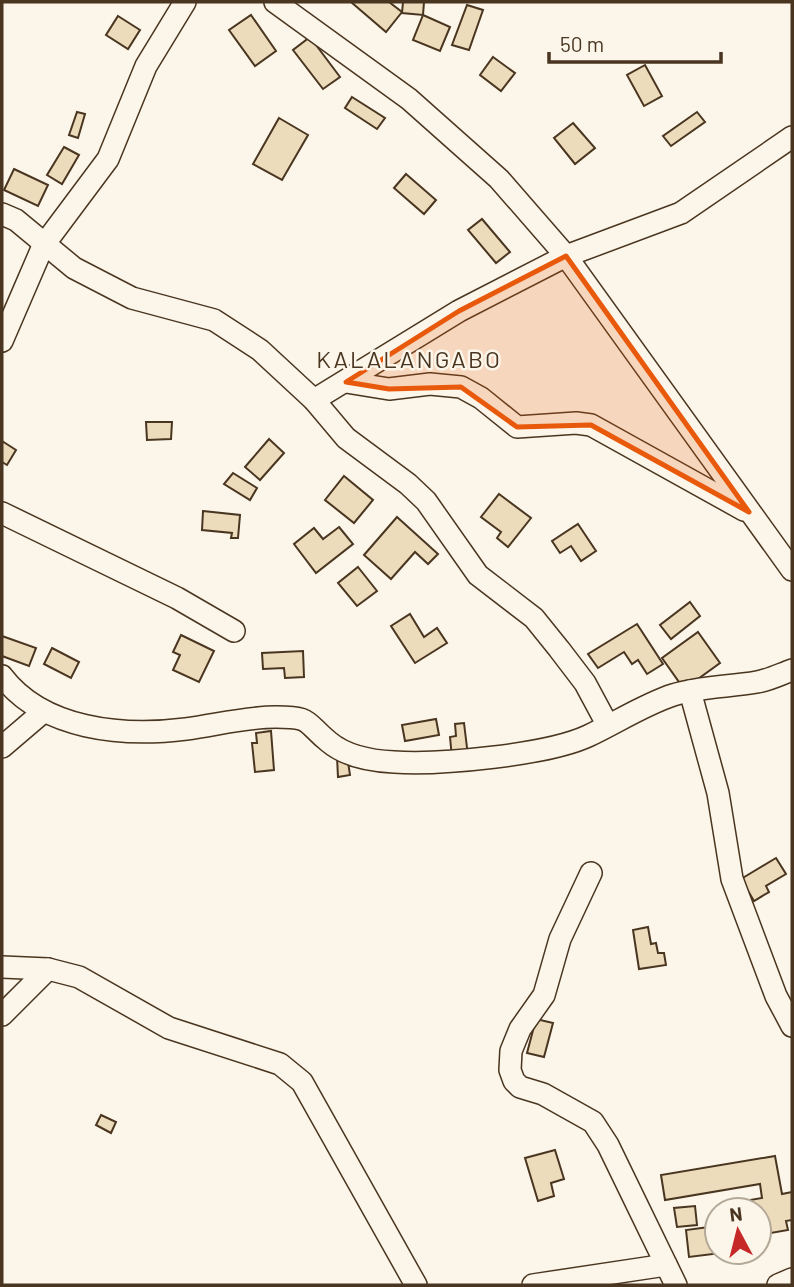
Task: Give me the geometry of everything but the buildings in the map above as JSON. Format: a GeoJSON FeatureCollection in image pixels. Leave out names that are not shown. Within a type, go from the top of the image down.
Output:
{"type":"FeatureCollection","features":[{"type":"Feature","properties":{"kind":"street"},"geometry":{"type":"LineString","coordinates":[[2,341],[43,246],[108,159],[146,66],[186,2]]}},
{"type":"Feature","properties":{"kind":"street"},"geometry":{"type":"LineString","coordinates":[[275,2],[409,99],[499,179],[566,256],[749,512],[791,565]]}},
{"type":"Feature","properties":{"kind":"street"},"geometry":{"type":"LineString","coordinates":[[314,400],[447,318],[566,256],[681,213],[792,138]]}},
{"type":"Feature","properties":{"kind":"street"},"geometry":{"type":"LineString","coordinates":[[2,214],[16,220],[43,246],[74,268],[132,298],[214,320],[260,350],[314,400],[346,438],[392,471],[426,501],[478,575],[534,618],[584,683],[607,724]]}},
{"type":"Feature","properties":{"kind":"street"},"geometry":{"type":"LineString","coordinates":[[345,382],[389,389],[450,384],[471,391],[517,427],[576,423],[592,425],[749,512]]}},
{"type":"Feature","properties":{"kind":"street"},"geometry":{"type":"LineString","coordinates":[[2,513],[177,598],[234,631]]}},
{"type":"Feature","properties":{"kind":"street"},"geometry":{"type":"LineString","coordinates":[[2,676],[10,687],[43,712],[100,729],[183,729],[271,717],[301,718],[312,724],[330,743],[359,757],[419,763],[552,746],[587,736],[607,724],[674,695],[758,682],[792,670]]}},
{"type":"Feature","properties":{"kind":"street"},"geometry":{"type":"LineString","coordinates":[[690,691],[718,793],[732,879],[776,996],[792,1026]]}},
{"type":"Feature","properties":{"kind":"street"},"geometry":{"type":"LineString","coordinates":[[2,747],[43,712]]}},
{"type":"Feature","properties":{"kind":"street"},"geometry":{"type":"LineString","coordinates":[[591,873],[561,939],[544,995],[515,1040],[509,1070],[520,1087],[543,1094],[593,1122],[608,1144],[676,1285]]}},
{"type":"Feature","properties":{"kind":"street"},"geometry":{"type":"LineString","coordinates":[[2,967],[48,970],[79,977],[169,1028],[279,1063],[291,1070],[302,1082],[416,1285]]}},
{"type":"Feature","properties":{"kind":"street"},"geometry":{"type":"LineString","coordinates":[[2,1015],[48,970]]}},
{"type":"Feature","properties":{"kind":"street"},"geometry":{"type":"LineString","coordinates":[[533,1285],[666,1265]]}},
{"type":"Feature","properties":{"kind":"street"},"geometry":{"type":"LineString","coordinates":[[778,1285],[792,1279]]}},
{"type":"Feature","properties":{"kind":"highlighted area"},"geometry":{"type":"Polygon","coordinates":[[[566,256],[749,512],[591,425],[517,427],[461,387],[389,389],[346,382],[459,311],[566,256]]]}},
{"type":"Feature","properties":{"kind":"district","name":"KALALANGABO"},"geometry":{"type":"Point","coordinates":[409,360]}}]}
